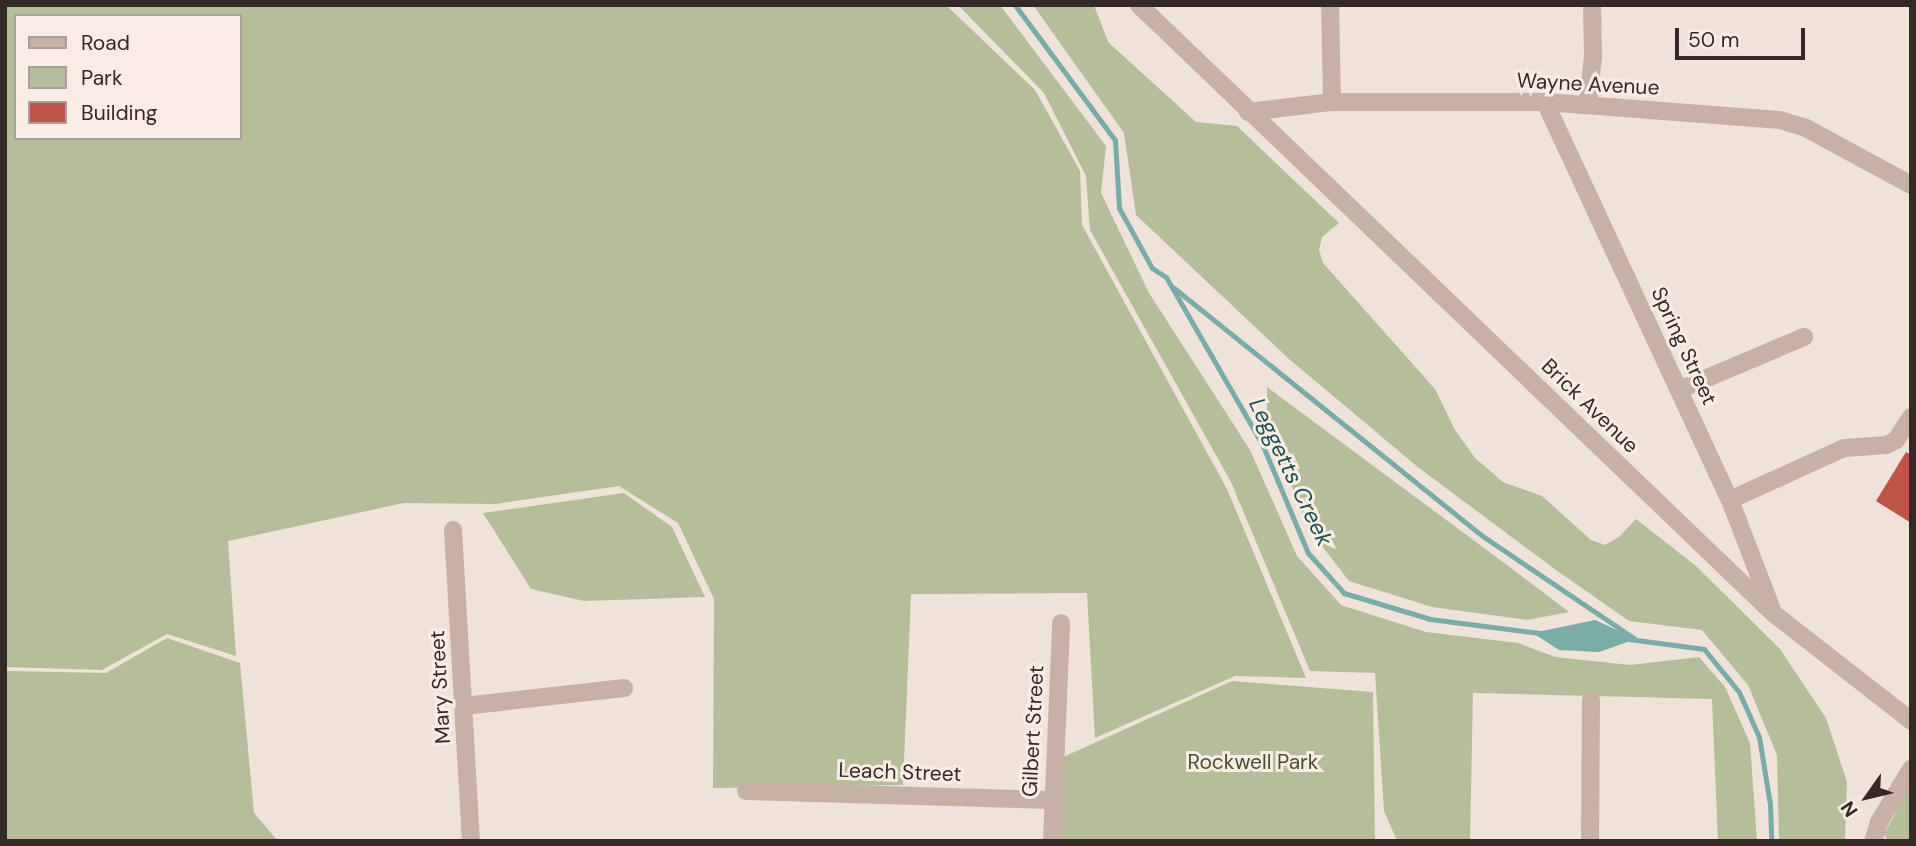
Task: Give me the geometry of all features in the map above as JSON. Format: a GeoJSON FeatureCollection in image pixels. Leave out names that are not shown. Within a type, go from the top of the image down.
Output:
{"type":"FeatureCollection","features":[{"type":"Feature","properties":{"kind":"street","name":"Brick Avenue"},"geometry":{"type":"LineString","coordinates":[[1139,5],[1773,613],[1911,721]]}},
{"type":"Feature","properties":{"kind":"street"},"geometry":{"type":"LineString","coordinates":[[1329,5],[1332,102]]}},
{"type":"Feature","properties":{"kind":"street"},"geometry":{"type":"LineString","coordinates":[[1588,105],[1593,56],[1592,5]]}},
{"type":"Feature","properties":{"kind":"street","name":"Wayne Avenue"},"geometry":{"type":"LineString","coordinates":[[1248,112],[1332,102],[1545,102],[1780,120],[1806,128],[1911,185]]}},
{"type":"Feature","properties":{"kind":"street","name":"Spring Street"},"geometry":{"type":"LineString","coordinates":[[1545,102],[1730,500],[1773,613]]}},
{"type":"Feature","properties":{"kind":"street"},"geometry":{"type":"LineString","coordinates":[[1679,390],[1804,337]]}},
{"type":"Feature","properties":{"kind":"street"},"geometry":{"type":"LineString","coordinates":[[1730,500],[1844,448],[1887,444],[1896,440],[1911,417]]}},
{"type":"Feature","properties":{"kind":"street","name":"Mary Street"},"geometry":{"type":"LineString","coordinates":[[453,530],[471,841]]}},
{"type":"Feature","properties":{"kind":"street","name":"Gilbert Street"},"geometry":{"type":"LineString","coordinates":[[1052,841],[1061,623]]}},
{"type":"Feature","properties":{"kind":"street"},"geometry":{"type":"LineString","coordinates":[[464,706],[624,688]]}},
{"type":"Feature","properties":{"kind":"street"},"geometry":{"type":"LineString","coordinates":[[1590,841],[1591,700]]}},
{"type":"Feature","properties":{"kind":"street"},"geometry":{"type":"LineString","coordinates":[[1873,841],[1879,822],[1911,769]]}},
{"type":"Feature","properties":{"kind":"street","name":"Leach Street"},"geometry":{"type":"LineString","coordinates":[[746,791],[1052,800]]}},
{"type":"Feature","properties":{"kind":"green space"},"geometry":{"type":"Polygon","coordinates":[[[5,5],[946,5],[1035,90],[1080,171],[1082,225],[1227,489],[1306,678],[1235,676],[1095,738],[1087,593],[911,594],[903,785],[713,788],[714,599],[678,523],[619,486],[495,504],[404,503],[228,541],[236,656],[167,634],[102,670],[5,667],[5,5]]]}},
{"type":"Feature","properties":{"kind":"green space"},"geometry":{"type":"Polygon","coordinates":[[[958,5],[1000,5],[1106,146],[1101,193],[1149,293],[1250,450],[1297,556],[1341,605],[1426,632],[1518,643],[1555,657],[1630,665],[1699,657],[1725,687],[1750,743],[1757,841],[1718,841],[1712,699],[1473,693],[1470,841],[1397,841],[1384,811],[1375,673],[1310,671],[1231,482],[1090,230],[1086,176],[1044,93],[958,5]]]}},
{"type":"Feature","properties":{"kind":"green space"},"geometry":{"type":"Polygon","coordinates":[[[1033,5],[1094,5],[1108,42],[1196,122],[1237,126],[1339,223],[1322,237],[1319,250],[1323,263],[1435,389],[1455,430],[1475,458],[1503,482],[1542,496],[1591,540],[1605,545],[1619,537],[1636,519],[1696,566],[1780,649],[1826,718],[1847,782],[1845,841],[1779,841],[1777,755],[1748,685],[1702,630],[1629,621],[1556,570],[1419,468],[1289,359],[1136,215],[1124,133],[1033,5]]]}},
{"type":"Feature","properties":{"kind":"green space"},"geometry":{"type":"Polygon","coordinates":[[[1267,387],[1569,612],[1527,620],[1432,607],[1349,581],[1308,528],[1267,423],[1267,387]]]}},
{"type":"Feature","properties":{"kind":"green space"},"geometry":{"type":"Polygon","coordinates":[[[624,493],[672,527],[705,597],[584,601],[531,589],[483,513],[624,493]]]}},
{"type":"Feature","properties":{"kind":"green space"},"geometry":{"type":"Polygon","coordinates":[[[167,638],[240,663],[254,813],[278,841],[5,841],[5,671],[106,673],[167,638]]]}},
{"type":"Feature","properties":{"kind":"green space","name":"Rockwell Park"},"geometry":{"type":"Polygon","coordinates":[[[1232,681],[1373,692],[1375,841],[1059,841],[1061,758],[1232,681]]]}},
{"type":"Feature","properties":{"kind":"green space"},"geometry":{"type":"Polygon","coordinates":[[[1911,784],[1911,841],[1888,841],[1884,834],[1911,784]]]}},
{"type":"Feature","properties":{"kind":"water"},"geometry":{"type":"Polygon","coordinates":[[[1595,620],[1636,639],[1599,652],[1559,650],[1533,633],[1595,620]]]}},
{"type":"Feature","properties":{"kind":"building"},"geometry":{"type":"Polygon","coordinates":[[[1906,452],[1911,455],[1911,523],[1876,501],[1906,452]]]}},
{"type":"Feature","properties":{"kind":"waterway","name":"Leggetts Creek"},"geometry":{"type":"LineString","coordinates":[[1015,5],[1115,140],[1119,208],[1152,268],[1166,277],[1263,446],[1308,553],[1344,593],[1430,619],[1539,633]]}},
{"type":"Feature","properties":{"kind":"waterway","name":"Leggetts Creek"},"geometry":{"type":"LineString","coordinates":[[1174,288],[1484,537],[1634,638]]}},
{"type":"Feature","properties":{"kind":"waterway","name":"Leggetts Creek"},"geometry":{"type":"LineString","coordinates":[[1629,639],[1704,649],[1739,692],[1759,737],[1770,804],[1771,841]]}}]}
